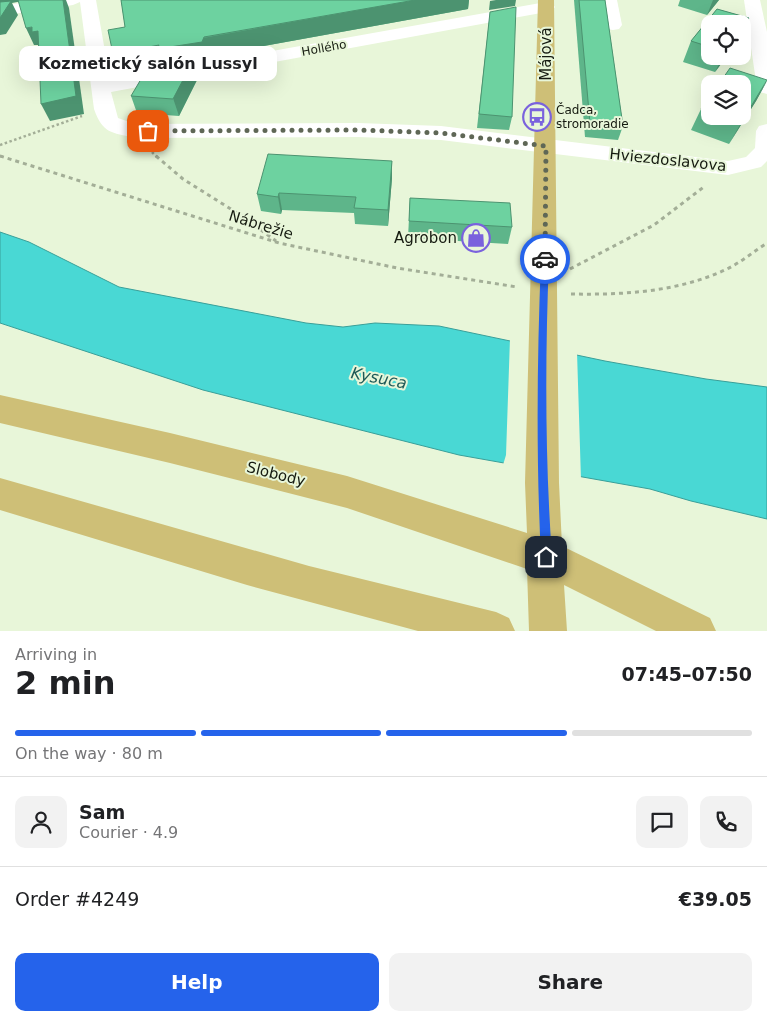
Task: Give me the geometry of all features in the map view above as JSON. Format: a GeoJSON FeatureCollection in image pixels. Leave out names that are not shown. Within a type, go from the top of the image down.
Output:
{"type":"FeatureCollection","features":[{"type":"Feature","properties":{"kind":"main road","name":"Májová"},"geometry":{"type":"LineString","coordinates":[[546,4],[545,266],[542,328],[543,506],[548,631]]}},
{"type":"Feature","properties":{"kind":"main road","name":"Slobody"},"geometry":{"type":"LineString","coordinates":[[0,409],[170,448],[347,492],[546,557],[697,631]]}},
{"type":"Feature","properties":{"kind":"main road"},"geometry":{"type":"LineString","coordinates":[[0,494],[430,622],[496,631]]}},
{"type":"Feature","properties":{"kind":"street"},"geometry":{"type":"LineString","coordinates":[[0,11],[32,3],[74,0]]}},
{"type":"Feature","properties":{"kind":"street"},"geometry":{"type":"LineString","coordinates":[[88,0],[104,109]]}},
{"type":"Feature","properties":{"kind":"street"},"geometry":{"type":"LineString","coordinates":[[609,0],[613,25]]}},
{"type":"Feature","properties":{"kind":"street"},"geometry":{"type":"LineString","coordinates":[[752,0],[766,70],[767,88]]}},
{"type":"Feature","properties":{"kind":"street","name":"Hollého"},"geometry":{"type":"LineString","coordinates":[[101,88],[546,4]]}},
{"type":"Feature","properties":{"kind":"street","name":"Hviezdoslavova"},"geometry":{"type":"LineString","coordinates":[[104,109],[109,122],[135,131],[349,130],[432,133],[728,168],[754,162],[766,150],[767,131]]}},
{"type":"Feature","properties":{"kind":"path"},"geometry":{"type":"LineString","coordinates":[[0,145],[104,109]]}},
{"type":"Feature","properties":{"kind":"path"},"geometry":{"type":"LineString","coordinates":[[135,131],[159,159],[193,187],[243,217],[279,243]]}},
{"type":"Feature","properties":{"kind":"path","name":"Nábrežie"},"geometry":{"type":"LineString","coordinates":[[0,156],[320,254],[450,278],[522,288]]}},
{"type":"Feature","properties":{"kind":"path"},"geometry":{"type":"LineString","coordinates":[[567,271],[654,225],[728,168]]}},
{"type":"Feature","properties":{"kind":"path"},"geometry":{"type":"LineString","coordinates":[[569,294],[607,294],[681,285],[727,270],[767,243]]}},
{"type":"Feature","properties":{"kind":"water","name":"Kysuca"},"geometry":{"type":"Polygon","coordinates":[[[0,232],[29,242],[119,287],[306,323],[343,327],[375,323],[439,326],[605,361],[706,379],[767,387],[767,519],[650,489],[459,455],[203,390],[0,323],[0,232]]]}},
{"type":"Feature","properties":{"kind":"pier"},"geometry":{"type":"Polygon","coordinates":[[[510,338],[577,352],[581,480],[503,465],[506,455],[510,338]]]}},
{"type":"Feature","properties":{"kind":"building"},"geometry":{"type":"Polygon","coordinates":[[[18,0],[63,0],[76,96],[41,104],[38,31],[32,32],[32,27],[26,28],[18,0]]]}},
{"type":"Feature","properties":{"kind":"building"},"geometry":{"type":"Polygon","coordinates":[[[121,0],[415,0],[204,37],[202,42],[157,49],[159,45],[113,54],[108,30],[125,27],[121,0]]]}},
{"type":"Feature","properties":{"kind":"building"},"geometry":{"type":"Polygon","coordinates":[[[579,0],[605,0],[623,126],[590,123],[579,0]]]}},
{"type":"Feature","properties":{"kind":"building"},"geometry":{"type":"Polygon","coordinates":[[[11,1],[0,18],[0,2],[11,1]]]}},
{"type":"Feature","properties":{"kind":"building"},"geometry":{"type":"Polygon","coordinates":[[[516,7],[512,117],[479,114],[490,12],[516,7]]]}},
{"type":"Feature","properties":{"kind":"building"},"geometry":{"type":"Polygon","coordinates":[[[717,9],[738,15],[712,15],[717,9]]]}},
{"type":"Feature","properties":{"kind":"building"},"geometry":{"type":"Polygon","coordinates":[[[701,29],[701,44],[691,41],[701,29]]]}},
{"type":"Feature","properties":{"kind":"building"},"geometry":{"type":"Polygon","coordinates":[[[193,61],[173,99],[131,96],[147,69],[193,61]]]}},
{"type":"Feature","properties":{"kind":"building"},"geometry":{"type":"Polygon","coordinates":[[[730,68],[767,80],[751,106],[751,75],[725,75],[730,68]]]}},
{"type":"Feature","properties":{"kind":"building"},"geometry":{"type":"Polygon","coordinates":[[[268,154],[392,161],[388,210],[354,208],[356,197],[279,193],[278,197],[257,194],[268,154]]]}},
{"type":"Feature","properties":{"kind":"building"},"geometry":{"type":"Polygon","coordinates":[[[410,198],[510,203],[512,227],[409,221],[410,198]]]}},
{"type":"Feature","properties":{"kind":"way so far"},"geometry":{"type":"LineString","coordinates":[[148,131],[358,130],[441,133],[546,146],[545,259]]}},
{"type":"Feature","properties":{"kind":"place","name":"Čadca, stromoradie"},"geometry":{"type":"Point","coordinates":[537,117]}},
{"type":"Feature","properties":{"kind":"place","name":"Kozmetický salón Lussyl"},"geometry":{"type":"Point","coordinates":[148,131]}},
{"type":"Feature","properties":{"kind":"place","name":"Agrobon"},"geometry":{"type":"Point","coordinates":[476,238]}},
{"type":"Feature","properties":{"kind":"route"},"geometry":{"type":"LineString","coordinates":[[545,259],[542,328],[542,483],[546,557]]}}]}
